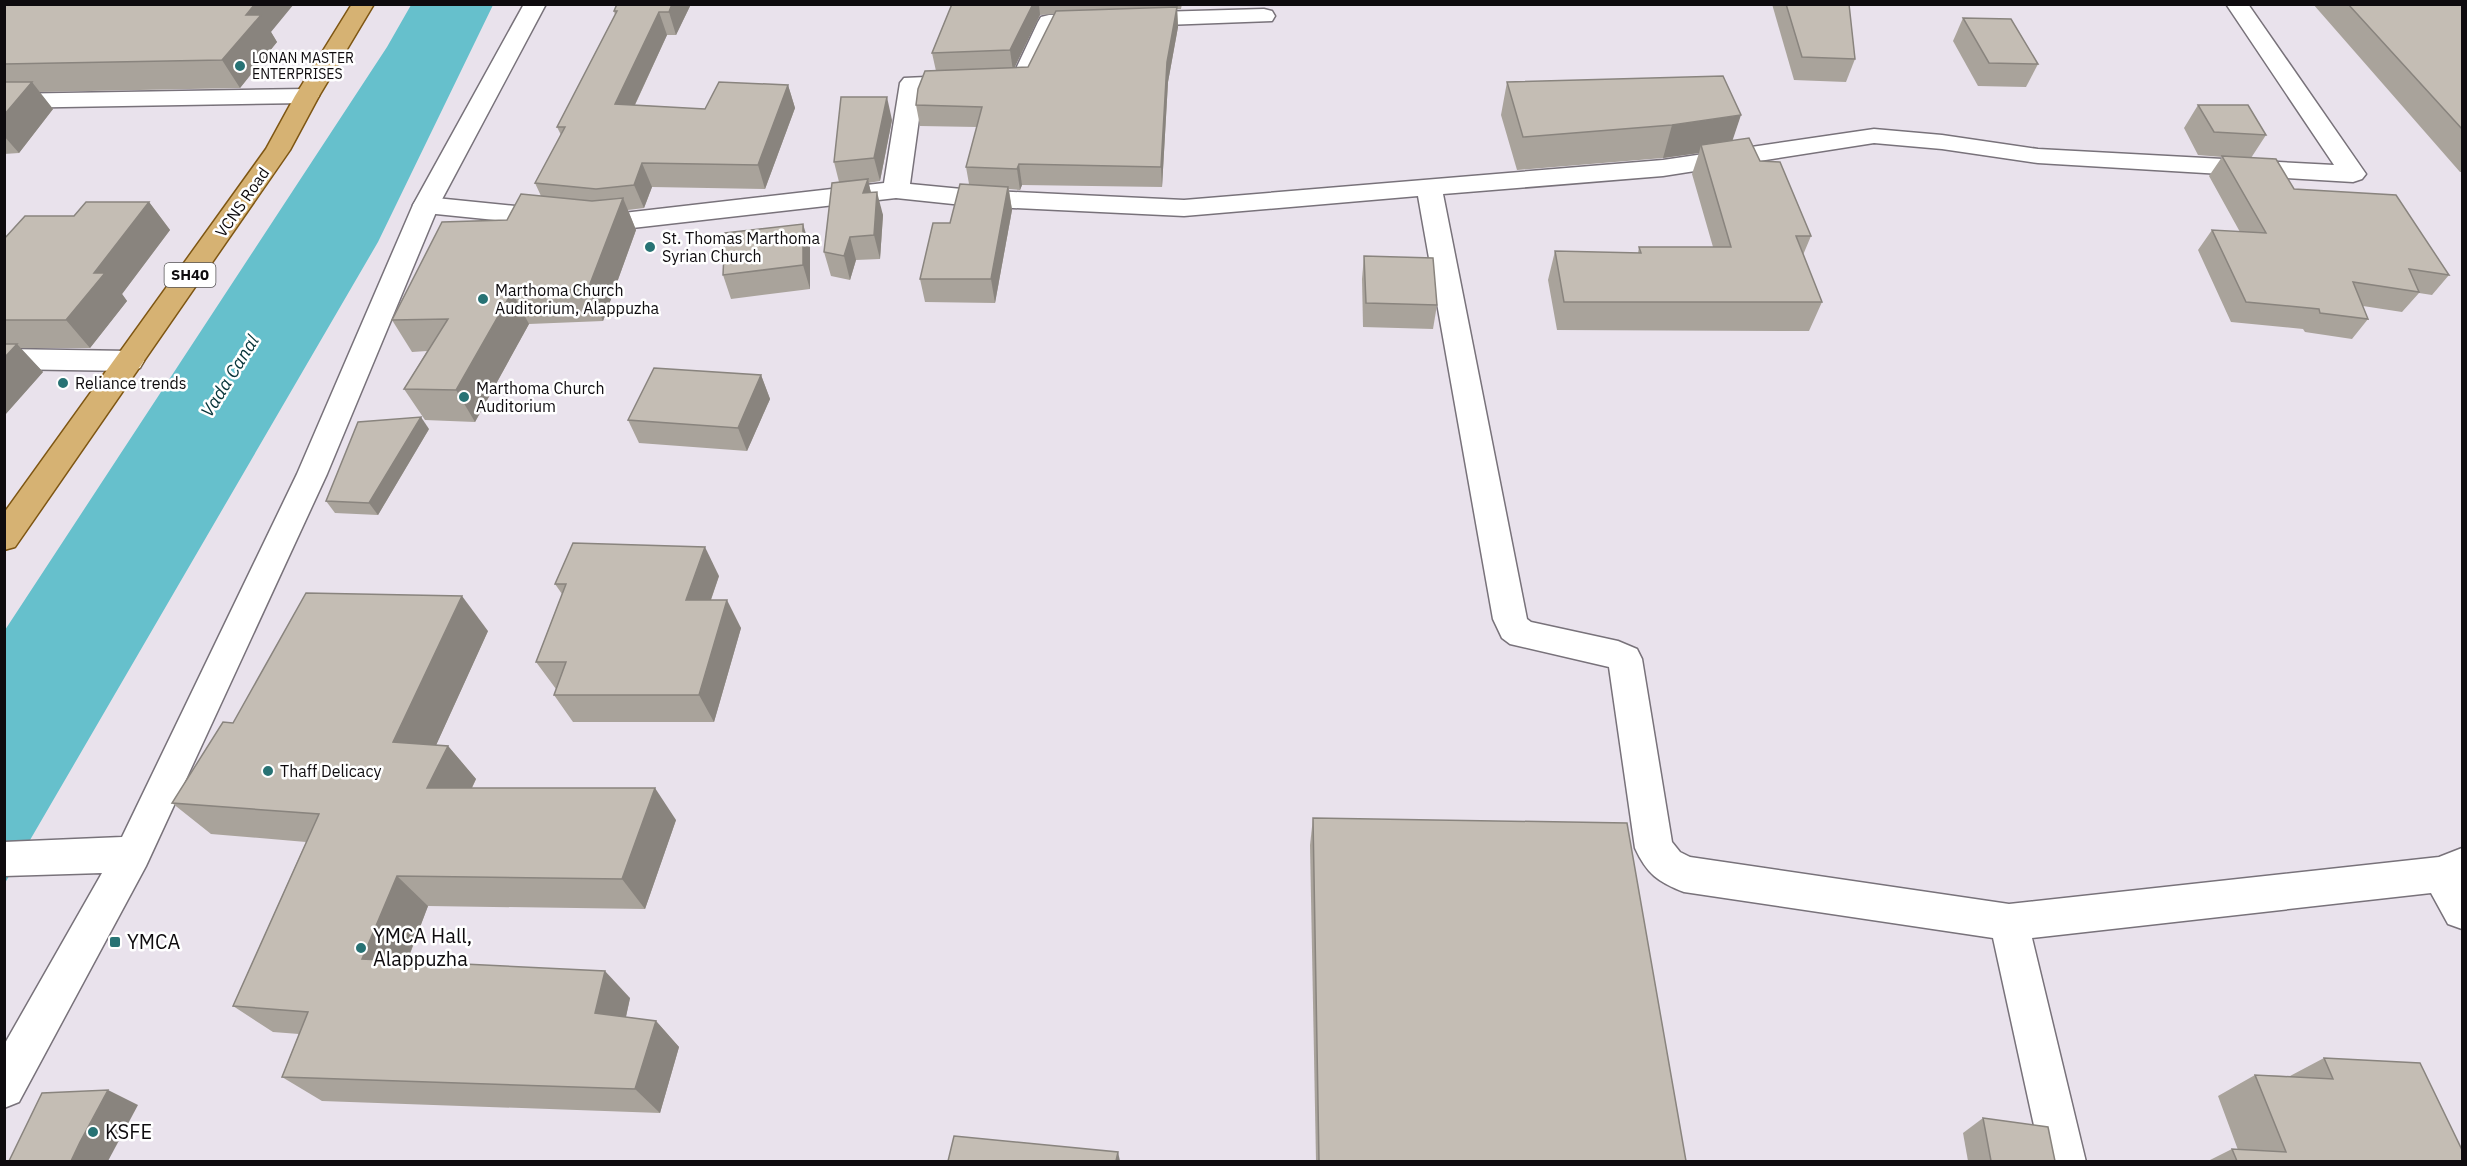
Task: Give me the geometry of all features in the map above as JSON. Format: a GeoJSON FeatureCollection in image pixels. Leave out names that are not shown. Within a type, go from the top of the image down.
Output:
{"type":"FeatureCollection","features":[{"type":"Feature","properties":{"kind":"main road","name":"VCNS Road"},"geometry":{"type":"LineString","coordinates":[[4,538],[278,150],[307,96],[363,4]]}},
{"type":"Feature","properties":{"kind":"street"},"geometry":{"type":"LineString","coordinates":[[4,1087],[133,854],[312,474],[426,205],[536,4]]}},
{"type":"Feature","properties":{"kind":"street"},"geometry":{"type":"LineString","coordinates":[[426,205],[606,223],[681,216],[779,201],[896,190],[972,198],[1184,208],[1663,168],[1874,136],[1942,142],[2038,156],[2353,174],[2237,4]]}},
{"type":"Feature","properties":{"kind":"street"},"geometry":{"type":"LineString","coordinates":[[896,190],[912,83],[1023,81],[1048,13],[1264,16]]}},
{"type":"Feature","properties":{"kind":"street"},"geometry":{"type":"LineString","coordinates":[[4,101],[307,96]]}},
{"type":"Feature","properties":{"kind":"street"},"geometry":{"type":"LineString","coordinates":[[1429,187],[1510,619],[1514,627],[1522,634],[1618,655],[1625,659],[1654,848],[1666,864],[1684,874],[2009,922],[2452,870],[2463,911]]}},
{"type":"Feature","properties":{"kind":"street"},"geometry":{"type":"LineString","coordinates":[[4,359],[130,361]]}},
{"type":"Feature","properties":{"kind":"street"},"geometry":{"type":"LineString","coordinates":[[4,859],[133,854]]}},
{"type":"Feature","properties":{"kind":"street"},"geometry":{"type":"LineString","coordinates":[[2009,922],[2064,1161]]}},
{"type":"Feature","properties":{"kind":"water","name":"Vada Canal"},"geometry":{"type":"Polygon","coordinates":[[[411,5],[493,5],[378,242],[5,883],[5,630],[387,47],[411,5]]]}},
{"type":"Feature","properties":{"kind":"building"},"geometry":{"type":"Polygon","coordinates":[[[4,4],[255,4],[246,15],[261,15],[222,60],[4,64],[4,4]]]}},
{"type":"Feature","properties":{"kind":"building"},"geometry":{"type":"Polygon","coordinates":[[[617,4],[672,4],[669,12],[659,12],[615,104],[705,109],[719,82],[788,85],[758,165],[642,163],[634,185],[596,189],[535,183],[565,127],[557,127],[617,11],[614,11],[617,4]]]}},
{"type":"Feature","properties":{"kind":"building"},"geometry":{"type":"Polygon","coordinates":[[[952,4],[1033,4],[1010,50],[932,53],[952,4]]]}},
{"type":"Feature","properties":{"kind":"building"},"geometry":{"type":"Polygon","coordinates":[[[1786,4],[1849,4],[1855,59],[1802,57],[1786,4]]]}},
{"type":"Feature","properties":{"kind":"building"},"geometry":{"type":"Polygon","coordinates":[[[2348,4],[2463,4],[2463,130],[2348,4]]]}},
{"type":"Feature","properties":{"kind":"building"},"geometry":{"type":"Polygon","coordinates":[[[1177,7],[1167,62],[1161,167],[1019,164],[1017,169],[966,167],[982,107],[916,105],[918,89],[925,71],[1028,67],[1056,11],[1177,7]]]}},
{"type":"Feature","properties":{"kind":"building"},"geometry":{"type":"Polygon","coordinates":[[[1963,18],[2011,19],[2038,64],[1989,63],[1963,18]]]}},
{"type":"Feature","properties":{"kind":"building"},"geometry":{"type":"Polygon","coordinates":[[[1723,76],[1741,115],[1672,125],[1523,137],[1507,82],[1723,76]]]}},
{"type":"Feature","properties":{"kind":"building"},"geometry":{"type":"Polygon","coordinates":[[[4,82],[32,82],[4,115],[4,82]]]}},
{"type":"Feature","properties":{"kind":"building"},"geometry":{"type":"Polygon","coordinates":[[[841,97],[887,97],[874,158],[834,162],[841,97]]]}},
{"type":"Feature","properties":{"kind":"building"},"geometry":{"type":"Polygon","coordinates":[[[2198,105],[2248,105],[2266,135],[2214,132],[2198,105]]]}},
{"type":"Feature","properties":{"kind":"building"},"geometry":{"type":"Polygon","coordinates":[[[1749,138],[1760,161],[1780,162],[1811,236],[1796,236],[1822,302],[1564,302],[1555,251],[1641,253],[1639,247],[1731,247],[1701,145],[1749,138]]]}},
{"type":"Feature","properties":{"kind":"building"},"geometry":{"type":"Polygon","coordinates":[[[2222,156],[2276,159],[2294,189],[2396,195],[2449,275],[2409,269],[2419,292],[2353,282],[2368,319],[2320,313],[2319,309],[2246,302],[2212,230],[2266,233],[2222,156]]]}},
{"type":"Feature","properties":{"kind":"building"},"geometry":{"type":"Polygon","coordinates":[[[868,179],[863,193],[877,192],[874,235],[850,237],[844,256],[824,252],[832,183],[868,179]]]}},
{"type":"Feature","properties":{"kind":"building"},"geometry":{"type":"Polygon","coordinates":[[[960,184],[1008,187],[991,279],[920,279],[933,223],[950,223],[960,184]]]}},
{"type":"Feature","properties":{"kind":"building"},"geometry":{"type":"Polygon","coordinates":[[[521,194],[592,201],[623,198],[588,289],[512,292],[456,390],[404,389],[448,319],[392,320],[442,222],[507,220],[521,194]]]}},
{"type":"Feature","properties":{"kind":"building"},"geometry":{"type":"Polygon","coordinates":[[[86,202],[149,202],[94,273],[105,273],[66,320],[4,320],[4,239],[25,216],[74,216],[86,202]]]}},
{"type":"Feature","properties":{"kind":"building"},"geometry":{"type":"Polygon","coordinates":[[[803,224],[803,265],[723,275],[725,233],[803,224]]]}},
{"type":"Feature","properties":{"kind":"building"},"geometry":{"type":"Polygon","coordinates":[[[1364,256],[1433,258],[1437,305],[1366,303],[1364,256]]]}},
{"type":"Feature","properties":{"kind":"building"},"geometry":{"type":"Polygon","coordinates":[[[4,344],[17,344],[4,358],[4,344]]]}},
{"type":"Feature","properties":{"kind":"building"},"geometry":{"type":"Polygon","coordinates":[[[654,368],[761,375],[738,428],[628,420],[654,368]]]}},
{"type":"Feature","properties":{"kind":"building"},"geometry":{"type":"Polygon","coordinates":[[[421,417],[369,503],[326,501],[358,422],[421,417]]]}},
{"type":"Feature","properties":{"kind":"building"},"geometry":{"type":"Polygon","coordinates":[[[573,543],[705,547],[686,600],[727,600],[699,695],[554,695],[566,662],[536,662],[566,584],[555,584],[573,543]]]}},
{"type":"Feature","properties":{"kind":"building"},"geometry":{"type":"Polygon","coordinates":[[[306,593],[462,596],[393,742],[448,746],[427,788],[655,788],[622,879],[397,876],[362,959],[605,971],[595,1013],[656,1021],[635,1089],[282,1077],[308,1012],[233,1006],[319,814],[172,803],[223,722],[233,723],[306,593]]]}},
{"type":"Feature","properties":{"kind":"building"},"geometry":{"type":"Polygon","coordinates":[[[1313,818],[1627,823],[1686,1161],[1319,1161],[1313,818]]]}},
{"type":"Feature","properties":{"kind":"building"},"geometry":{"type":"Polygon","coordinates":[[[2324,1058],[2420,1063],[2463,1152],[2463,1161],[2237,1161],[2232,1149],[2286,1152],[2255,1075],[2333,1079],[2324,1058]]]}},
{"type":"Feature","properties":{"kind":"building"},"geometry":{"type":"Polygon","coordinates":[[[108,1090],[71,1161],[9,1161],[42,1093],[108,1090]]]}},
{"type":"Feature","properties":{"kind":"building"},"geometry":{"type":"Polygon","coordinates":[[[1983,1118],[2048,1127],[2055,1161],[1991,1161],[1983,1118]]]}},
{"type":"Feature","properties":{"kind":"building"},"geometry":{"type":"Polygon","coordinates":[[[954,1136],[1118,1152],[1116,1161],[948,1161],[954,1136]]]}},
{"type":"Feature","properties":{"kind":"place","name":"LONAN MASTER ENTERPRISES"},"geometry":{"type":"Point","coordinates":[240,66]}},
{"type":"Feature","properties":{"kind":"place","name":"St. Thomas Marthoma Syrian Church"},"geometry":{"type":"Point","coordinates":[650,247]}},
{"type":"Feature","properties":{"kind":"place","name":"Marthoma Church Auditorium, Alappuzha"},"geometry":{"type":"Point","coordinates":[483,299]}},
{"type":"Feature","properties":{"kind":"place","name":"Reliance trends"},"geometry":{"type":"Point","coordinates":[63,383]}},
{"type":"Feature","properties":{"kind":"place","name":"Marthoma Church Auditorium"},"geometry":{"type":"Point","coordinates":[464,397]}},
{"type":"Feature","properties":{"kind":"place","name":"Thaff Delicacy"},"geometry":{"type":"Point","coordinates":[268,771]}},
{"type":"Feature","properties":{"kind":"place","name":"YMCA"},"geometry":{"type":"Point","coordinates":[115,942]}},
{"type":"Feature","properties":{"kind":"place","name":"YMCA Hall, Alappuzha"},"geometry":{"type":"Point","coordinates":[361,948]}},
{"type":"Feature","properties":{"kind":"place","name":"KSFE"},"geometry":{"type":"Point","coordinates":[93,1132]}}]}
